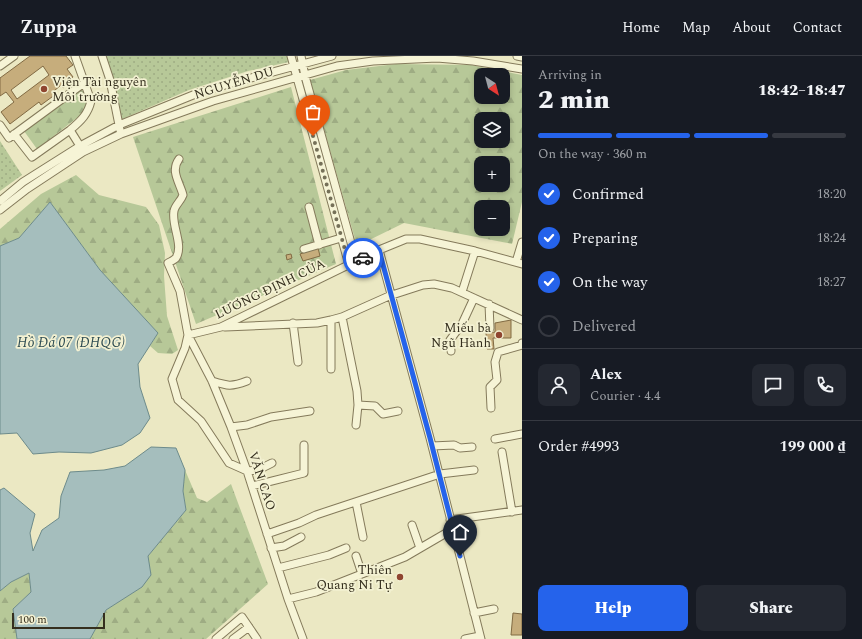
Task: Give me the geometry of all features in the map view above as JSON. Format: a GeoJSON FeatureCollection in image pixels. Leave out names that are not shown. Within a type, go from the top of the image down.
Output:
{"type":"FeatureCollection","features":[{"type":"Feature","properties":{"kind":"street"},"geometry":{"type":"LineString","coordinates":[[0,66],[14,56]]}},
{"type":"Feature","properties":{"kind":"street"},"geometry":{"type":"LineString","coordinates":[[14,134],[32,157],[83,120],[91,101],[75,56]]}},
{"type":"Feature","properties":{"kind":"street"},"geometry":{"type":"LineString","coordinates":[[102,56],[110,80],[121,134]]}},
{"type":"Feature","properties":{"kind":"street"},"geometry":{"type":"LineString","coordinates":[[291,56],[349,264]]}},
{"type":"Feature","properties":{"kind":"street"},"geometry":{"type":"LineString","coordinates":[[301,56],[305,76],[356,261]]}},
{"type":"Feature","properties":{"kind":"street"},"geometry":{"type":"LineString","coordinates":[[333,56],[337,66]]}},
{"type":"Feature","properties":{"kind":"street","name":"NGUYỄN DU"},"geometry":{"type":"LineString","coordinates":[[0,201],[23,182],[80,146],[119,125],[203,91],[333,56]]}},
{"type":"Feature","properties":{"kind":"street"},"geometry":{"type":"LineString","coordinates":[[517,56],[522,57]]}},
{"type":"Feature","properties":{"kind":"street","name":"NGUYỄN DU"},"geometry":{"type":"LineString","coordinates":[[0,210],[27,189],[83,152],[121,134],[213,101],[296,77],[305,76],[337,66],[380,60],[438,58],[473,61],[522,69]]}},
{"type":"Feature","properties":{"kind":"street"},"geometry":{"type":"LineString","coordinates":[[0,125],[9,138],[84,83]]}},
{"type":"Feature","properties":{"kind":"street"},"geometry":{"type":"LineString","coordinates":[[70,130],[80,146]]}},
{"type":"Feature","properties":{"kind":"street"},"geometry":{"type":"LineString","coordinates":[[179,159],[176,164],[175,172],[183,195],[174,210],[174,223],[178,250],[176,258],[168,263],[180,291],[188,335],[185,348],[172,379],[178,400],[201,421],[229,463],[247,471],[258,470],[272,464]]}},
{"type":"Feature","properties":{"kind":"street"},"geometry":{"type":"LineString","coordinates":[[309,207],[319,244]]}},
{"type":"Feature","properties":{"kind":"street"},"geometry":{"type":"LineString","coordinates":[[304,249],[341,238]]}},
{"type":"Feature","properties":{"kind":"street","name":"LƯƠNG ĐỊNH CỦA"},"geometry":{"type":"LineString","coordinates":[[188,335],[221,327],[349,264],[406,239],[420,239],[475,251],[519,263]]}},
{"type":"Feature","properties":{"kind":"street"},"geometry":{"type":"LineString","coordinates":[[519,263],[522,242]]}},
{"type":"Feature","properties":{"kind":"street"},"geometry":{"type":"LineString","coordinates":[[379,250],[440,474],[450,520],[480,637],[465,639]]}},
{"type":"Feature","properties":{"kind":"street"},"geometry":{"type":"LineString","coordinates":[[462,292],[475,251]]}},
{"type":"Feature","properties":{"kind":"street"},"geometry":{"type":"LineString","coordinates":[[221,327],[317,323],[342,317],[392,295],[423,285],[434,284],[448,286],[522,320]]}},
{"type":"Feature","properties":{"kind":"street"},"geometry":{"type":"LineString","coordinates":[[451,351],[450,340],[462,324],[474,298]]}},
{"type":"Feature","properties":{"kind":"street"},"geometry":{"type":"LineString","coordinates":[[489,304],[490,328]]}},
{"type":"Feature","properties":{"kind":"street"},"geometry":{"type":"LineString","coordinates":[[342,317],[357,391],[358,405],[356,425]]}},
{"type":"Feature","properties":{"kind":"street"},"geometry":{"type":"LineString","coordinates":[[331,320],[332,369]]}},
{"type":"Feature","properties":{"kind":"street"},"geometry":{"type":"LineString","coordinates":[[293,323],[298,362]]}},
{"type":"Feature","properties":{"kind":"street","name":"VĂN CAO"},"geometry":{"type":"LineString","coordinates":[[188,335],[212,381],[231,427],[252,486],[266,534],[288,599],[303,639]]}},
{"type":"Feature","properties":{"kind":"street"},"geometry":{"type":"LineString","coordinates":[[491,408],[490,387],[497,380],[495,362],[498,352],[515,348],[522,345],[522,343]]}},
{"type":"Feature","properties":{"kind":"street"},"geometry":{"type":"LineString","coordinates":[[212,381],[228,386],[247,381]]}},
{"type":"Feature","properties":{"kind":"street"},"geometry":{"type":"LineString","coordinates":[[358,405],[375,406],[383,414],[398,411]]}},
{"type":"Feature","properties":{"kind":"street"},"geometry":{"type":"LineString","coordinates":[[231,427],[247,425],[271,417],[310,411]]}},
{"type":"Feature","properties":{"kind":"street"},"geometry":{"type":"LineString","coordinates":[[495,439],[522,434]]}},
{"type":"Feature","properties":{"kind":"street"},"geometry":{"type":"LineString","coordinates":[[252,486],[304,473],[304,445]]}},
{"type":"Feature","properties":{"kind":"street"},"geometry":{"type":"LineString","coordinates":[[432,446],[454,446],[460,448],[472,447]]}},
{"type":"Feature","properties":{"kind":"street"},"geometry":{"type":"LineString","coordinates":[[502,452],[512,512]]}},
{"type":"Feature","properties":{"kind":"street"},"geometry":{"type":"LineString","coordinates":[[266,534],[299,523],[311,517],[440,474],[474,470]]}},
{"type":"Feature","properties":{"kind":"street"},"geometry":{"type":"LineString","coordinates":[[356,502],[363,537]]}},
{"type":"Feature","properties":{"kind":"street"},"geometry":{"type":"LineString","coordinates":[[450,520],[522,510]]}},
{"type":"Feature","properties":{"kind":"street"},"geometry":{"type":"LineString","coordinates":[[412,525],[420,548]]}},
{"type":"Feature","properties":{"kind":"street"},"geometry":{"type":"LineString","coordinates":[[288,599],[316,592],[405,557],[453,529]]}},
{"type":"Feature","properties":{"kind":"street"},"geometry":{"type":"LineString","coordinates":[[271,548],[284,546],[300,537]]}},
{"type":"Feature","properties":{"kind":"street"},"geometry":{"type":"LineString","coordinates":[[278,568],[329,555],[346,548]]}},
{"type":"Feature","properties":{"kind":"street"},"geometry":{"type":"LineString","coordinates":[[356,556],[362,574]]}},
{"type":"Feature","properties":{"kind":"street"},"geometry":{"type":"LineString","coordinates":[[474,613],[494,609]]}},
{"type":"Feature","properties":{"kind":"street"},"geometry":{"type":"LineString","coordinates":[[216,639],[242,617],[258,639]]}},
{"type":"Feature","properties":{"kind":"street"},"geometry":{"type":"LineString","coordinates":[[233,639],[249,627]]}},
{"type":"Feature","properties":{"kind":"green space"},"geometry":{"type":"Polygon","coordinates":[[[104,56],[291,56],[289,62],[248,71],[189,90],[120,120],[104,56]]]}},
{"type":"Feature","properties":{"kind":"green space"},"geometry":{"type":"Polygon","coordinates":[[[396,64],[471,65],[486,68],[474,68],[474,104],[510,104],[510,73],[522,75],[522,202],[512,244],[404,223],[357,246],[310,80],[346,70],[396,64]]]}},
{"type":"Feature","properties":{"kind":"green space"},"geometry":{"type":"Polygon","coordinates":[[[291,87],[336,264],[196,324],[133,137],[291,87]]]}},
{"type":"Feature","properties":{"kind":"green space"},"geometry":{"type":"Polygon","coordinates":[[[81,89],[87,95],[87,106],[82,114],[37,149],[24,131],[76,91],[81,89]]]}},
{"type":"Feature","properties":{"kind":"green space"},"geometry":{"type":"Polygon","coordinates":[[[0,141],[22,175],[0,191],[0,141]]]}},
{"type":"Feature","properties":{"kind":"green space"},"geometry":{"type":"Polygon","coordinates":[[[76,175],[99,195],[146,207],[159,225],[165,253],[164,276],[167,316],[178,350],[172,354],[158,353],[150,346],[158,333],[100,270],[50,202],[19,238],[0,246],[0,229],[41,194],[76,175]]]}},
{"type":"Feature","properties":{"kind":"green space"},"geometry":{"type":"Polygon","coordinates":[[[185,470],[197,498],[207,502],[231,484],[268,584],[206,639],[90,639],[106,610],[142,587],[148,556],[186,510],[183,491],[185,470]]]}},
{"type":"Feature","properties":{"kind":"green space"},"geometry":{"type":"Polygon","coordinates":[[[29,573],[31,592],[13,609],[17,639],[0,639],[0,591],[11,582],[29,573]]]}},
{"type":"Feature","properties":{"kind":"water","name":"Hồ Đá 07 (ĐHQG)"},"geometry":{"type":"Polygon","coordinates":[[[50,202],[100,270],[158,333],[138,364],[140,387],[150,418],[140,433],[122,445],[91,453],[59,452],[33,454],[17,433],[0,434],[0,246],[19,238],[50,202]]]}},
{"type":"Feature","properties":{"kind":"water"},"geometry":{"type":"Polygon","coordinates":[[[151,447],[176,448],[185,470],[183,491],[186,510],[148,556],[151,575],[142,587],[106,610],[90,639],[17,639],[13,609],[31,592],[29,573],[11,582],[0,591],[0,490],[4,488],[35,514],[30,533],[33,551],[42,530],[59,518],[61,496],[70,472],[104,470],[125,466],[151,447]]]}},
{"type":"Feature","properties":{"kind":"building","name":"Viện Tài nguyên Môi trường"},"geometry":{"type":"Polygon","coordinates":[[[30,56],[66,56],[73,65],[67,69],[73,77],[68,81],[69,83],[63,88],[61,85],[54,91],[56,94],[41,105],[39,102],[10,124],[1,112],[14,102],[6,92],[0,96],[0,78],[30,56]],[[43,66],[11,90],[17,99],[49,75],[43,66]]]}},
{"type":"Feature","properties":{"kind":"building"},"geometry":{"type":"Polygon","coordinates":[[[318,248],[320,256],[303,261],[300,254],[318,248]]]}},
{"type":"Feature","properties":{"kind":"building"},"geometry":{"type":"Polygon","coordinates":[[[291,254],[292,258],[287,260],[286,255],[291,254]]]}},
{"type":"Feature","properties":{"kind":"building","name":"Miếu bà Ngũ Hành"},"geometry":{"type":"Polygon","coordinates":[[[511,320],[511,338],[493,338],[494,349],[487,349],[486,333],[495,332],[495,323],[511,320]]]}},
{"type":"Feature","properties":{"kind":"building"},"geometry":{"type":"Polygon","coordinates":[[[513,613],[522,614],[522,635],[511,635],[513,613]]]}},
{"type":"Feature","properties":{"kind":"way so far"},"geometry":{"type":"LineString","coordinates":[[313,136],[349,264],[363,258]]}},
{"type":"Feature","properties":{"kind":"place","name":"Viện Tài nguyên Môi trường"},"geometry":{"type":"Point","coordinates":[44,89]}},
{"type":"Feature","properties":{"kind":"place","name":"Miếu bà Ngũ Hành"},"geometry":{"type":"Point","coordinates":[499,335]}},
{"type":"Feature","properties":{"kind":"place","name":"Thiên Quang Ni Tự"},"geometry":{"type":"Point","coordinates":[400,577]}},
{"type":"Feature","properties":{"kind":"route"},"geometry":{"type":"LineString","coordinates":[[363,258],[379,250],[440,474],[460,556]]}}]}
